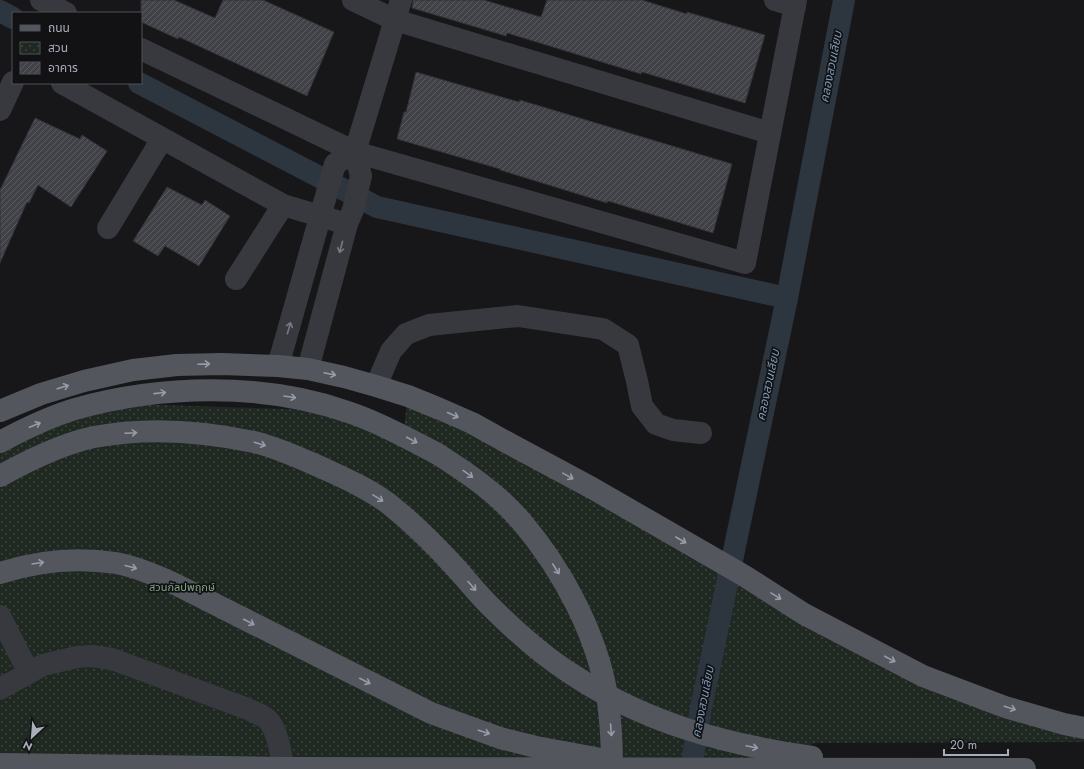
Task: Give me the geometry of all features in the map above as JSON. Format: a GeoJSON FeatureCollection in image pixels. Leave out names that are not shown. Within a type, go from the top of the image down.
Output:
{"type":"FeatureCollection","features":[{"type":"Feature","properties":{"kind":"main road"},"geometry":{"type":"LineString","coordinates":[[0,410],[41,394],[84,380],[133,370],[177,365],[222,364],[278,366],[308,369],[376,386],[408,396],[472,423],[592,488],[743,575],[804,614],[923,676],[1005,707],[1064,724],[1084,728]]}},
{"type":"Feature","properties":{"kind":"main road"},"geometry":{"type":"LineString","coordinates":[[0,442],[51,418],[109,401],[159,393],[210,390],[267,394],[320,403],[347,411],[377,423],[436,453],[468,474],[495,496],[520,520],[541,546],[578,608],[602,672],[608,702],[611,729],[612,769]]}},
{"type":"Feature","properties":{"kind":"main road"},"geometry":{"type":"LineString","coordinates":[[0,476],[39,455],[92,437],[127,433],[158,432],[206,434],[256,443],[303,459],[350,480],[393,507],[427,537],[487,603],[539,650],[569,673],[628,707],[677,726],[714,738],[771,751],[907,768]]}},
{"type":"Feature","properties":{"kind":"main road"},"geometry":{"type":"LineString","coordinates":[[0,573],[26,565],[68,560],[116,564],[155,575],[431,713],[500,738],[648,768]]}},
{"type":"Feature","properties":{"kind":"main road"},"geometry":{"type":"LineString","coordinates":[[0,764],[283,768],[1025,769]]}},
{"type":"Feature","properties":{"kind":"street"},"geometry":{"type":"LineString","coordinates":[[353,0],[398,10],[770,133]]}},
{"type":"Feature","properties":{"kind":"street"},"geometry":{"type":"LineString","coordinates":[[142,49],[355,152],[745,263],[770,133],[789,2]]}},
{"type":"Feature","properties":{"kind":"street"},"geometry":{"type":"LineString","coordinates":[[308,369],[361,176],[355,152],[398,10]]}},
{"type":"Feature","properties":{"kind":"street"},"geometry":{"type":"LineString","coordinates":[[0,110],[12,84]]}},
{"type":"Feature","properties":{"kind":"street"},"geometry":{"type":"LineString","coordinates":[[64,84],[284,205],[322,207],[350,216]]}},
{"type":"Feature","properties":{"kind":"street"},"geometry":{"type":"LineString","coordinates":[[108,228],[162,139]]}},
{"type":"Feature","properties":{"kind":"street"},"geometry":{"type":"LineString","coordinates":[[278,366],[335,164],[355,152]]}},
{"type":"Feature","properties":{"kind":"street"},"geometry":{"type":"LineString","coordinates":[[236,280],[284,205]]}},
{"type":"Feature","properties":{"kind":"street"},"geometry":{"type":"LineString","coordinates":[[376,386],[391,351],[406,334],[429,325],[518,316],[526,317],[603,329],[628,346],[638,381],[642,406],[656,424],[673,430],[702,433]]}},
{"type":"Feature","properties":{"kind":"street"},"geometry":{"type":"LineString","coordinates":[[0,616],[29,673]]}},
{"type":"Feature","properties":{"kind":"street"},"geometry":{"type":"LineString","coordinates":[[0,689],[43,665],[77,657],[92,656],[112,659],[248,709],[268,720],[275,732],[282,756],[283,768]]}},
{"type":"Feature","properties":{"kind":"green space","name":"สวนกัลปพฤกษ์"},"geometry":{"type":"Polygon","coordinates":[[[408,396],[807,610],[1053,732],[1084,739],[1084,742],[815,743],[761,769],[0,769],[0,449],[96,403],[315,410],[403,436],[408,396]]]}},
{"type":"Feature","properties":{"kind":"building"},"geometry":{"type":"Polygon","coordinates":[[[141,0],[174,0],[215,18],[223,0],[263,0],[334,32],[307,96],[179,37],[178,39],[142,22],[141,0]]]}},
{"type":"Feature","properties":{"kind":"building"},"geometry":{"type":"Polygon","coordinates":[[[413,0],[484,0],[541,17],[547,0],[642,0],[765,35],[745,103],[642,72],[641,74],[507,33],[506,36],[412,8],[413,0]]]}},
{"type":"Feature","properties":{"kind":"building"},"geometry":{"type":"Polygon","coordinates":[[[416,72],[519,102],[520,100],[732,164],[713,233],[608,201],[607,203],[500,169],[397,139],[404,112],[406,112],[416,72]]]}},
{"type":"Feature","properties":{"kind":"building"},"geometry":{"type":"Polygon","coordinates":[[[35,118],[80,139],[82,135],[107,151],[71,207],[38,185],[29,203],[27,202],[0,263],[0,190],[35,118]]]}},
{"type":"Feature","properties":{"kind":"building"},"geometry":{"type":"Polygon","coordinates":[[[167,187],[202,205],[205,200],[230,216],[199,266],[165,246],[158,256],[133,241],[167,187]]]}},
{"type":"Feature","properties":{"kind":"waterway","name":"คลองสวนเลียบ"},"geometry":{"type":"LineString","coordinates":[[691,769],[701,708],[787,298],[844,0]]}},
{"type":"Feature","properties":{"kind":"waterway"},"geometry":{"type":"LineString","coordinates":[[0,11],[12,17]]}},
{"type":"Feature","properties":{"kind":"waterway"},"geometry":{"type":"LineString","coordinates":[[141,84],[377,207],[787,298]]}}]}
